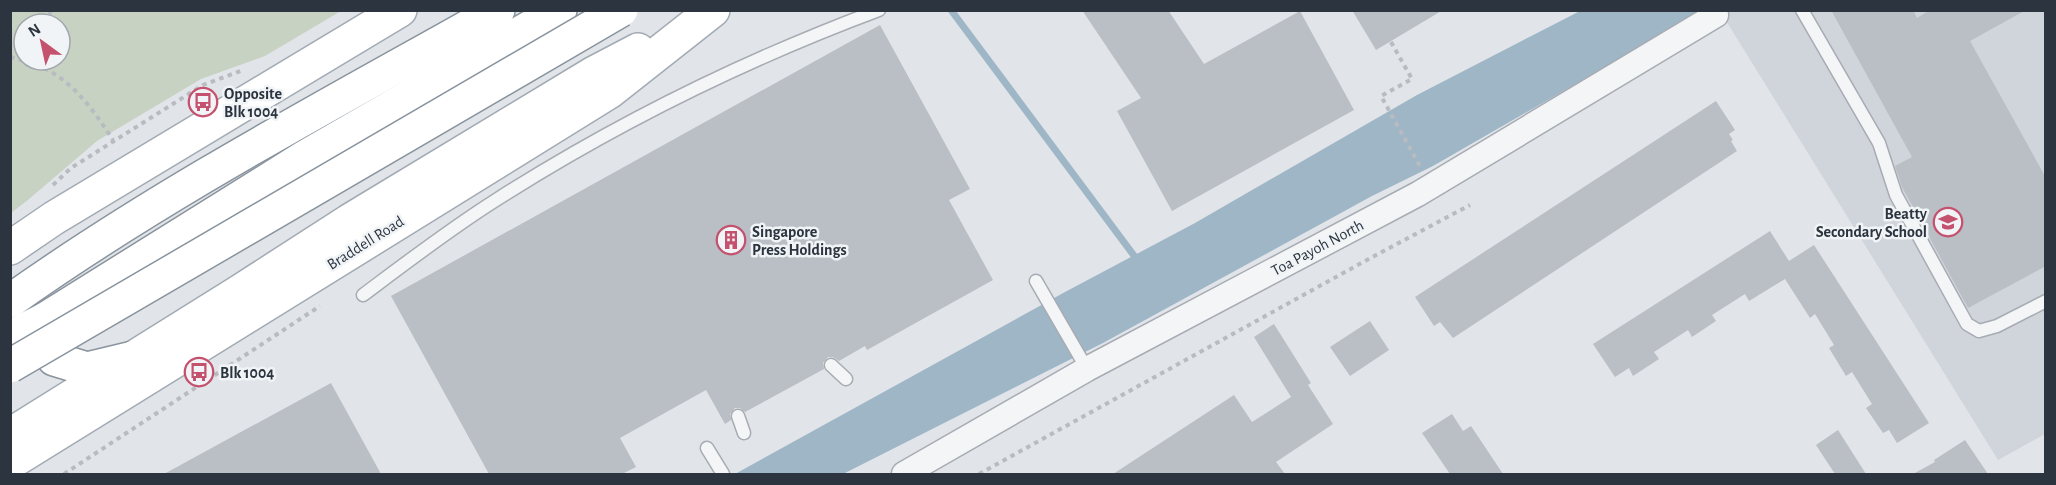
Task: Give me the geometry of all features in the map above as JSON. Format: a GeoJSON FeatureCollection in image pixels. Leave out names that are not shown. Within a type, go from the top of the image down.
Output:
{"type":"FeatureCollection","features":[{"type":"Feature","properties":{"kind":"main road"},"geometry":{"type":"LineString","coordinates":[[10,237],[51,203],[400,10]]}},
{"type":"Feature","properties":{"kind":"main road"},"geometry":{"type":"LineString","coordinates":[[10,301],[63,263],[399,46],[460,10]]}},
{"type":"Feature","properties":{"kind":"main road"},"geometry":{"type":"LineString","coordinates":[[168,197],[498,10]]}},
{"type":"Feature","properties":{"kind":"main road"},"geometry":{"type":"LineString","coordinates":[[10,337],[44,320],[305,157],[560,10]]}},
{"type":"Feature","properties":{"kind":"main road"},"geometry":{"type":"LineString","coordinates":[[10,366],[621,10]]}},
{"type":"Feature","properties":{"kind":"main road"},"geometry":{"type":"LineString","coordinates":[[10,435],[349,221],[573,86],[713,10]]}},
{"type":"Feature","properties":{"kind":"main road","name":"Braddell Road"},"geometry":{"type":"LineString","coordinates":[[10,463],[609,92],[713,10]]}},
{"type":"Feature","properties":{"kind":"main road"},"geometry":{"type":"LineString","coordinates":[[10,248],[51,203]]}},
{"type":"Feature","properties":{"kind":"main road"},"geometry":{"type":"LineString","coordinates":[[44,320],[44,338],[54,359],[87,369],[133,358]]}},
{"type":"Feature","properties":{"kind":"street","name":"Toa Payoh North"},"geometry":{"type":"LineString","coordinates":[[904,474],[1083,364],[1418,194],[1720,13]]}},
{"type":"Feature","properties":{"kind":"lane"},"geometry":{"type":"LineString","coordinates":[[363,295],[453,229],[572,154],[703,84],[774,51],[879,10]]}},
{"type":"Feature","properties":{"kind":"lane"},"geometry":{"type":"LineString","coordinates":[[1802,10],[1879,143],[1896,195],[1967,324],[1979,331],[1997,326],[2046,301]]}},
{"type":"Feature","properties":{"kind":"lane"},"geometry":{"type":"LineString","coordinates":[[1036,281],[1083,364]]}},
{"type":"Feature","properties":{"kind":"lane"},"geometry":{"type":"LineString","coordinates":[[831,365],[846,379]]}},
{"type":"Feature","properties":{"kind":"lane"},"geometry":{"type":"LineString","coordinates":[[738,416],[744,433]]}},
{"type":"Feature","properties":{"kind":"lane"},"geometry":{"type":"LineString","coordinates":[[707,448],[723,474]]}},
{"type":"Feature","properties":{"kind":"path"},"geometry":{"type":"LineString","coordinates":[[1391,42],[1412,79],[1381,96],[1425,174]]}},
{"type":"Feature","properties":{"kind":"path"},"geometry":{"type":"LineString","coordinates":[[51,203],[71,168],[203,85],[252,67]]}},
{"type":"Feature","properties":{"kind":"path"},"geometry":{"type":"LineString","coordinates":[[50,72],[64,81],[90,106],[113,140]]}},
{"type":"Feature","properties":{"kind":"path"},"geometry":{"type":"LineString","coordinates":[[979,474],[1470,205]]}},
{"type":"Feature","properties":{"kind":"path"},"geometry":{"type":"LineString","coordinates":[[64,474],[320,306]]}},
{"type":"Feature","properties":{"kind":"shaded area","name":"Beatty Secondary School"},"geometry":{"type":"Polygon","coordinates":[[[1720,11],[2045,11],[2045,434],[1998,460],[1720,11]]]}},
{"type":"Feature","properties":{"kind":"green space"},"geometry":{"type":"Polygon","coordinates":[[[11,10],[341,10],[265,56],[201,79],[97,141],[11,213],[11,10]]]}},
{"type":"Feature","properties":{"kind":"water"},"geometry":{"type":"Polygon","coordinates":[[[1580,11],[1703,11],[1433,166],[1372,196],[1103,343],[843,474],[735,474],[1195,223],[1417,95],[1580,11]]]}},
{"type":"Feature","properties":{"kind":"building"},"geometry":{"type":"Polygon","coordinates":[[[1082,10],[1168,10],[1204,64],[1300,11],[1354,110],[1172,211],[1117,111],[1141,98],[1082,10]]]}},
{"type":"Feature","properties":{"kind":"building"},"geometry":{"type":"Polygon","coordinates":[[[1352,10],[1443,10],[1376,50],[1352,10]]]}},
{"type":"Feature","properties":{"kind":"building"},"geometry":{"type":"Polygon","coordinates":[[[1831,10],[1913,10],[1917,18],[1930,10],[2026,10],[1970,41],[2046,178],[2046,266],[1968,308],[1902,187],[1895,166],[1912,157],[1831,10]]]}},
{"type":"Feature","properties":{"kind":"building","name":"Singapore Press Holdings"},"geometry":{"type":"Polygon","coordinates":[[[880,25],[970,189],[949,200],[993,280],[867,350],[865,346],[839,361],[828,357],[823,363],[824,369],[745,412],[740,408],[735,408],[730,414],[731,420],[725,424],[706,390],[620,438],[636,467],[622,474],[489,474],[391,296],[880,25]]]}},
{"type":"Feature","properties":{"kind":"building"},"geometry":{"type":"Polygon","coordinates":[[[1716,101],[1735,130],[1729,134],[1737,151],[1453,338],[1440,322],[1434,326],[1415,297],[1716,101]]]}},
{"type":"Feature","properties":{"kind":"building"},"geometry":{"type":"Polygon","coordinates":[[[1770,231],[1789,261],[1814,245],[1929,423],[1897,443],[1889,430],[1883,433],[1866,408],[1872,404],[1852,372],[1846,376],[1829,348],[1834,345],[1815,314],[1810,318],[1785,279],[1749,301],[1745,294],[1712,315],[1716,321],[1692,337],[1688,330],[1654,352],[1659,359],[1633,376],[1629,368],[1615,377],[1593,344],[1770,231]]]}},
{"type":"Feature","properties":{"kind":"building"},"geometry":{"type":"Polygon","coordinates":[[[1370,321],[1389,350],[1350,376],[1330,347],[1370,321]]]}},
{"type":"Feature","properties":{"kind":"building"},"geometry":{"type":"Polygon","coordinates":[[[1274,324],[1311,383],[1308,385],[1333,424],[1276,462],[1285,474],[1113,474],[1234,395],[1252,422],[1291,397],[1254,337],[1274,324]]]}},
{"type":"Feature","properties":{"kind":"building"},"geometry":{"type":"Polygon","coordinates":[[[331,383],[381,474],[164,474],[331,383]]]}},
{"type":"Feature","properties":{"kind":"building"},"geometry":{"type":"Polygon","coordinates":[[[1452,414],[1463,431],[1471,426],[1503,474],[1450,474],[1422,433],[1452,414]]]}},
{"type":"Feature","properties":{"kind":"building"},"geometry":{"type":"Polygon","coordinates":[[[1838,430],[1866,474],[1835,474],[1816,445],[1838,430]]]}},
{"type":"Feature","properties":{"kind":"building"},"geometry":{"type":"Polygon","coordinates":[[[1965,440],[1988,474],[1913,474],[1935,462],[1934,460],[1965,440]]]}},
{"type":"Feature","properties":{"kind":"waterway"},"geometry":{"type":"LineString","coordinates":[[951,10],[1138,261]]}},
{"type":"Feature","properties":{"kind":"place","name":"Opposite Blk 1004"},"geometry":{"type":"Point","coordinates":[203,102]}},
{"type":"Feature","properties":{"kind":"place","name":"Beatty Secondary School"},"geometry":{"type":"Point","coordinates":[1948,222]}},
{"type":"Feature","properties":{"kind":"place","name":"Singapore Press Holdings"},"geometry":{"type":"Point","coordinates":[731,240]}},
{"type":"Feature","properties":{"kind":"place","name":"Blk 1004"},"geometry":{"type":"Point","coordinates":[199,372]}}]}
